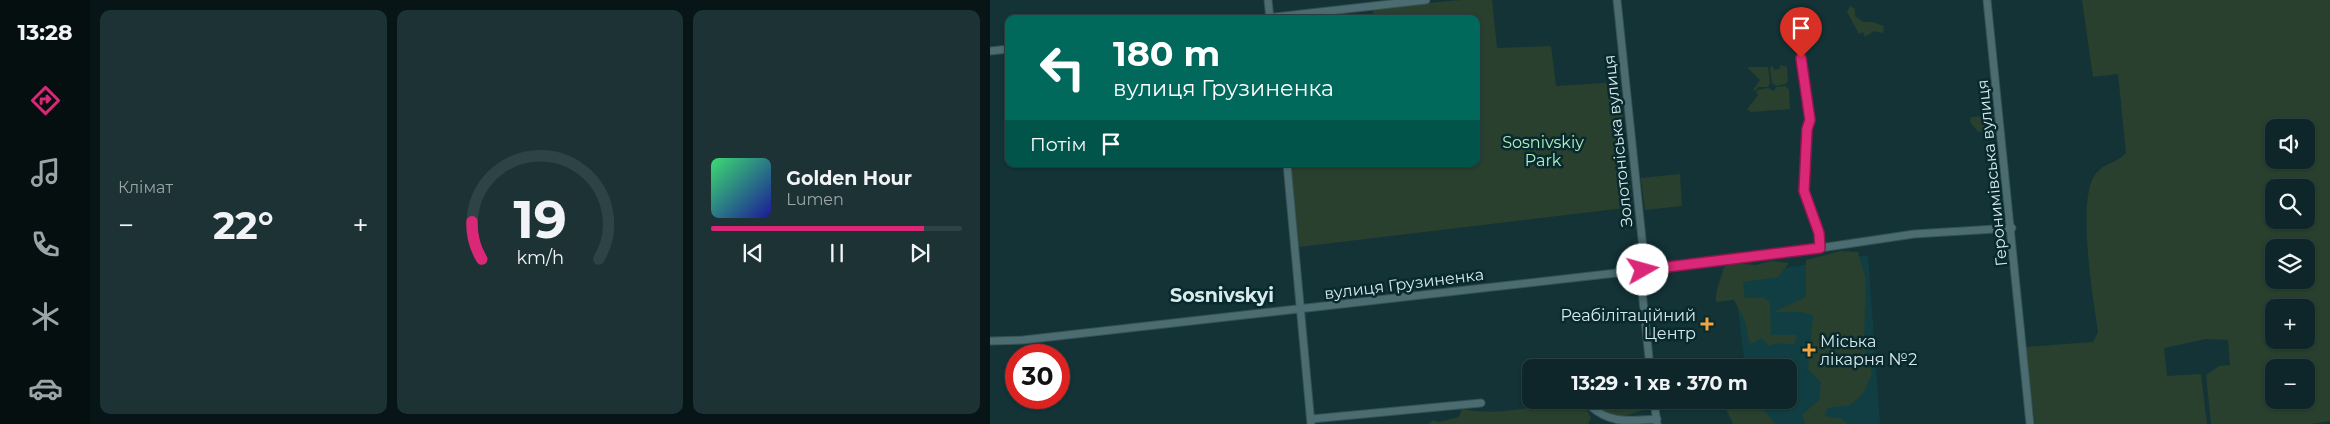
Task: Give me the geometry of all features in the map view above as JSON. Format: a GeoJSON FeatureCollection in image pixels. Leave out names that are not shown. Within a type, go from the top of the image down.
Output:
{"type":"FeatureCollection","features":[{"type":"Feature","properties":{"kind":"street"},"geometry":{"type":"LineString","coordinates":[[1268,0],[1270,15]]}},
{"type":"Feature","properties":{"kind":"street"},"geometry":{"type":"LineString","coordinates":[[1296,15],[1426,0]]}},
{"type":"Feature","properties":{"kind":"street","name":"Золотоніська вулиця"},"geometry":{"type":"LineString","coordinates":[[1617,0],[1644,258],[1641,281],[1642,303],[1649,359]]}},
{"type":"Feature","properties":{"kind":"street","name":"Геронимівська вулиця"},"geometry":{"type":"LineString","coordinates":[[1987,0],[2012,228],[2030,424]]}},
{"type":"Feature","properties":{"kind":"street"},"geometry":{"type":"LineString","coordinates":[[990,52],[1005,50]]}},
{"type":"Feature","properties":{"kind":"street"},"geometry":{"type":"LineString","coordinates":[[1801,58],[1810,120],[1807,129],[1804,191],[1819,233],[1820,248]]}},
{"type":"Feature","properties":{"kind":"street"},"geometry":{"type":"LineString","coordinates":[[1287,167],[1311,422],[1481,402]]}},
{"type":"Feature","properties":{"kind":"street","name":"вулиця Грузиненка"},"geometry":{"type":"LineString","coordinates":[[990,341],[1023,340],[1300,310],[1643,270],[1914,234],[2012,228]]}},
{"type":"Feature","properties":{"kind":"street"},"geometry":{"type":"LineString","coordinates":[[1593,409],[1606,421],[1616,423],[1657,422],[1655,409]]}},
{"type":"Feature","properties":{"kind":"shaded area","name":"Міська лікарня №2"},"geometry":{"type":"Polygon","coordinates":[[[1868,255],[1880,424],[1752,424],[1750,409],[1797,409],[1797,359],[1744,359],[1734,276],[1868,255]]]}},
{"type":"Feature","properties":{"kind":"green space","name":"Sosnivskiy Park"},"geometry":{"type":"Polygon","coordinates":[[[1461,0],[1492,0],[1497,48],[1551,46],[1556,86],[1619,82],[1633,207],[1299,247],[1291,167],[1480,167],[1480,15],[1374,15],[1373,8],[1461,0]]]}},
{"type":"Feature","properties":{"kind":"green space"},"geometry":{"type":"Polygon","coordinates":[[[2082,0],[2330,0],[2330,421],[2310,424],[2211,424],[2206,375],[2219,366],[2230,365],[2228,340],[2206,339],[2164,348],[2167,376],[2201,374],[2207,424],[2035,424],[2025,347],[2093,342],[2098,332],[2088,253],[2087,210],[2093,178],[2101,169],[2118,160],[2126,153],[2118,74],[2093,77],[2082,0]]]}},
{"type":"Feature","properties":{"kind":"green space"},"geometry":{"type":"Polygon","coordinates":[[[1850,6],[1855,9],[1855,16],[1863,22],[1873,22],[1884,26],[1883,33],[1874,31],[1865,37],[1863,32],[1859,34],[1847,12],[1850,6]]]}},
{"type":"Feature","properties":{"kind":"green space"},"geometry":{"type":"Polygon","coordinates":[[[1780,65],[1787,67],[1788,81],[1786,84],[1776,86],[1772,83],[1770,67],[1773,66],[1774,70],[1780,69],[1780,65]]]}},
{"type":"Feature","properties":{"kind":"green space"},"geometry":{"type":"Polygon","coordinates":[[[1747,67],[1768,67],[1770,83],[1768,87],[1758,87],[1755,91],[1753,90],[1760,80],[1747,67]]]}},
{"type":"Feature","properties":{"kind":"green space"},"geometry":{"type":"Polygon","coordinates":[[[1786,86],[1789,90],[1790,109],[1751,112],[1747,109],[1758,95],[1756,92],[1758,90],[1768,88],[1774,91],[1776,87],[1786,86]]]}},
{"type":"Feature","properties":{"kind":"green space"},"geometry":{"type":"Polygon","coordinates":[[[1993,111],[1996,114],[1997,137],[1995,138],[1990,136],[1987,131],[1978,132],[1970,122],[1971,117],[1990,116],[1993,111]]]}},
{"type":"Feature","properties":{"kind":"green space"},"geometry":{"type":"Polygon","coordinates":[[[1680,174],[1682,206],[1645,210],[1641,178],[1680,174]]]}},
{"type":"Feature","properties":{"kind":"green space"},"geometry":{"type":"Polygon","coordinates":[[[1840,251],[1858,252],[1866,280],[1864,345],[1872,374],[1863,394],[1850,405],[1828,408],[1824,416],[1842,419],[1847,424],[1805,424],[1802,415],[1819,400],[1821,383],[1808,369],[1813,315],[1800,312],[1773,312],[1806,297],[1806,260],[1840,251]]]}},
{"type":"Feature","properties":{"kind":"green space"},"geometry":{"type":"Polygon","coordinates":[[[1771,261],[1789,263],[1778,277],[1743,282],[1745,298],[1764,297],[1770,303],[1771,335],[1797,335],[1794,345],[1776,343],[1770,346],[1761,338],[1751,344],[1745,321],[1734,300],[1716,302],[1717,289],[1724,267],[1731,263],[1756,265],[1771,261]]]}},
{"type":"Feature","properties":{"kind":"green space"},"geometry":{"type":"Polygon","coordinates":[[[1462,409],[1488,412],[1587,410],[1591,418],[1588,424],[1428,424],[1433,420],[1438,422],[1459,417],[1462,409]]]}},
{"type":"Feature","properties":{"kind":"green space"},"geometry":{"type":"Polygon","coordinates":[[[1605,409],[1648,409],[1620,416],[1604,413],[1605,409]]]}},
{"type":"Feature","properties":{"kind":"green space"},"geometry":{"type":"Polygon","coordinates":[[[1726,409],[1763,409],[1776,424],[1733,424],[1726,409]]]}},
{"type":"Feature","properties":{"kind":"place","name":"Реабілітаційний Центр"},"geometry":{"type":"Point","coordinates":[1707,324]}},
{"type":"Feature","properties":{"kind":"place","name":"Міська лікарня №2"},"geometry":{"type":"Point","coordinates":[1809,350]}},
{"type":"Feature","properties":{"kind":"district","name":"Sosnivskyi"},"geometry":{"type":"Point","coordinates":[1222,295]}},
{"type":"Feature","properties":{"kind":"route"},"geometry":{"type":"LineString","coordinates":[[1643,270],[1820,248],[1819,233],[1809,211],[1804,191],[1807,129],[1810,120],[1801,58]]}}]}
